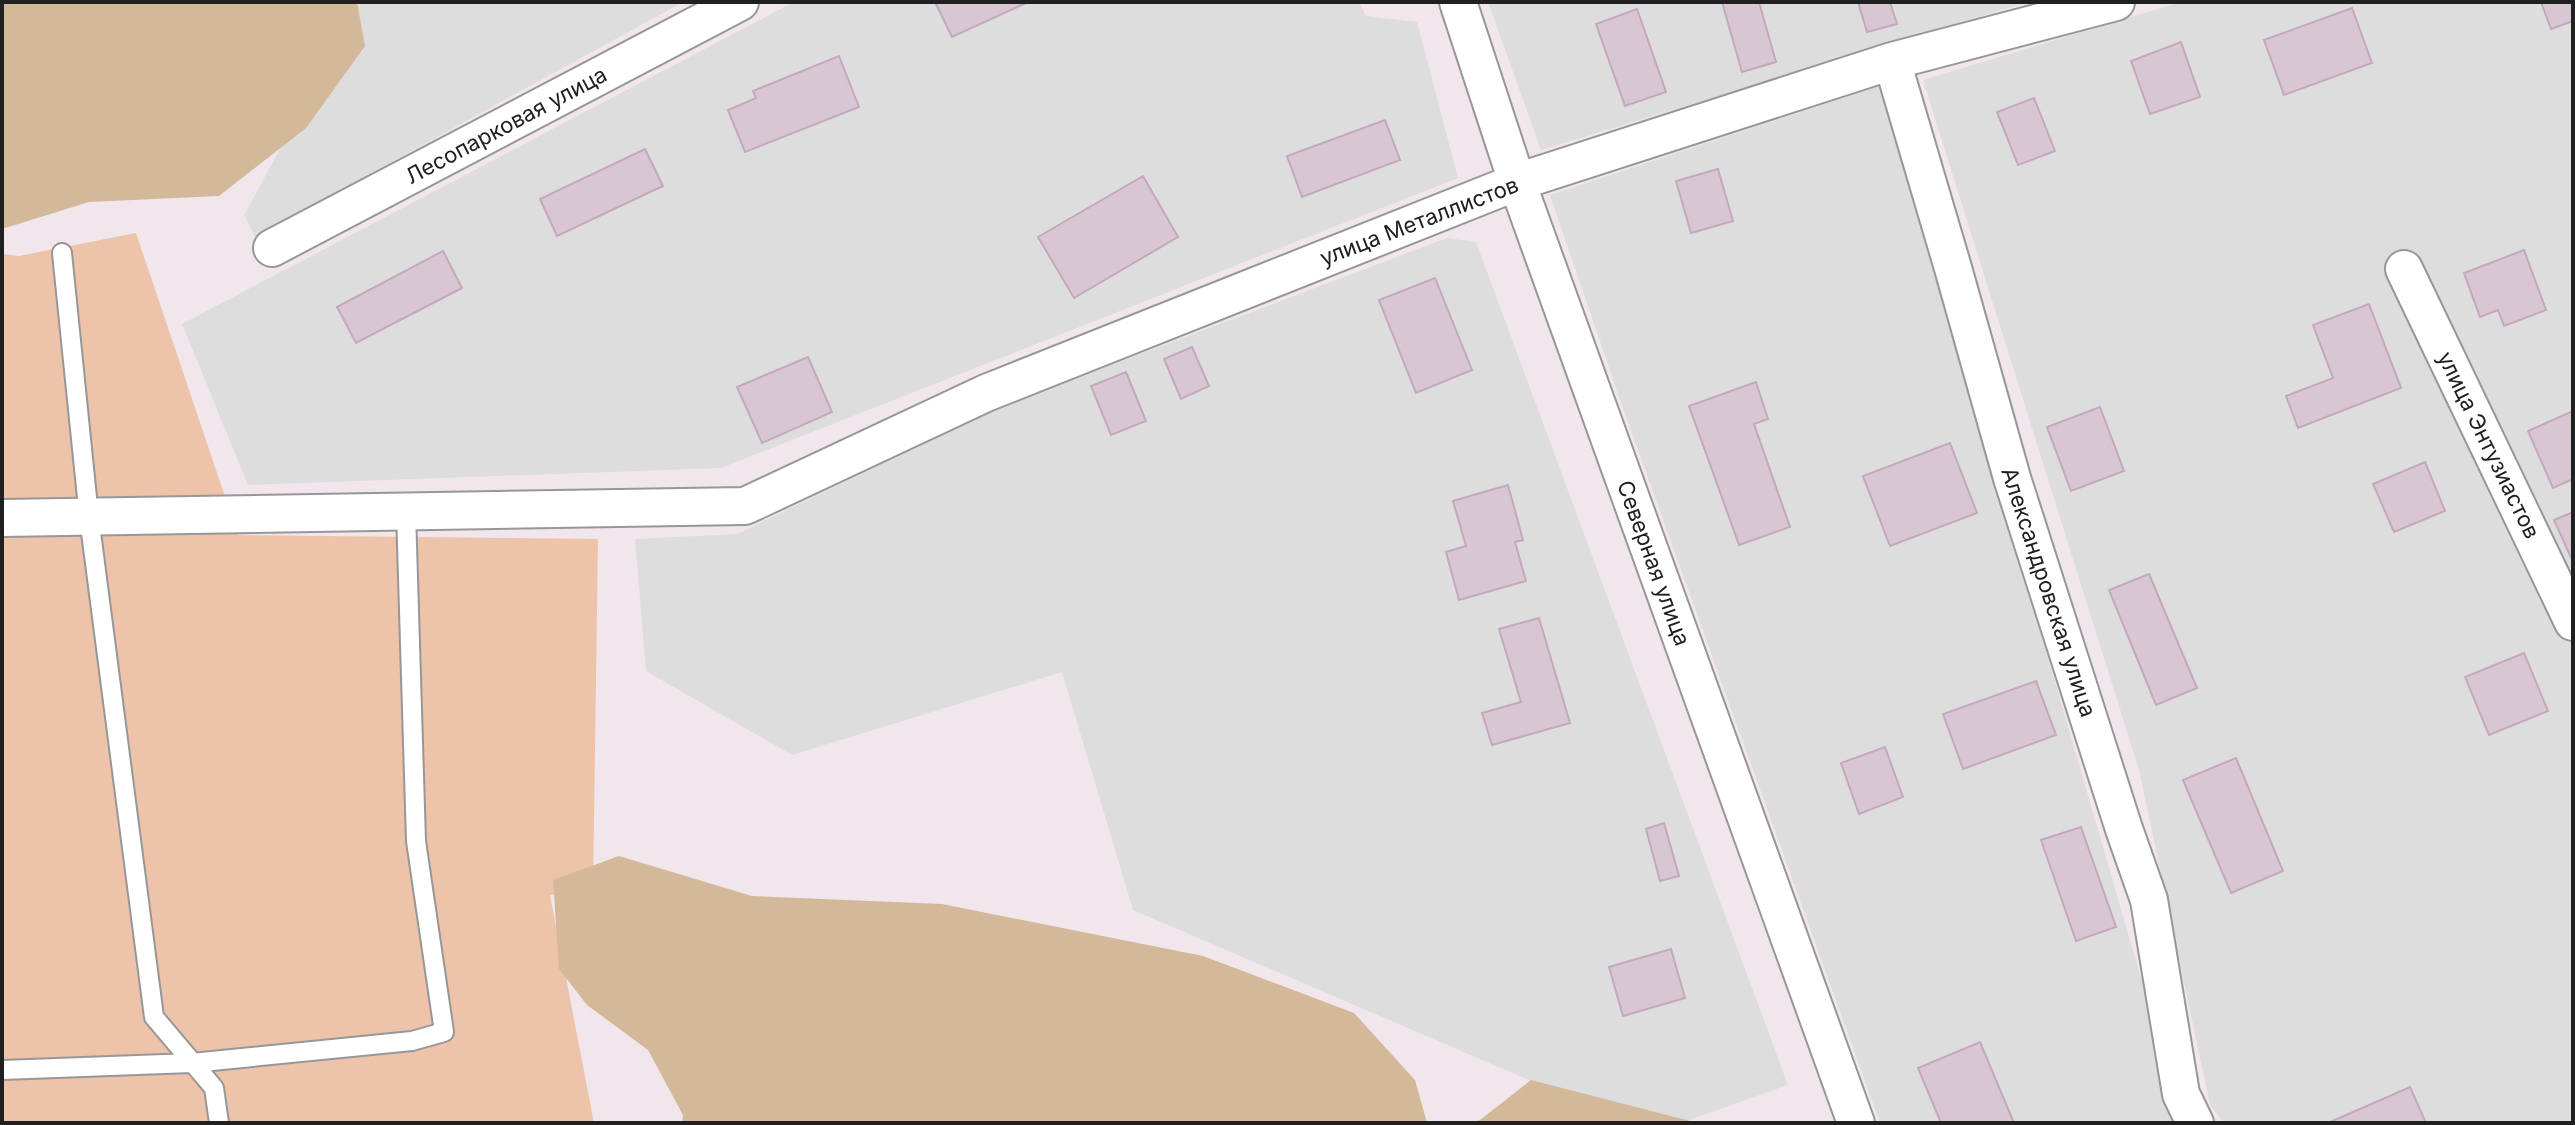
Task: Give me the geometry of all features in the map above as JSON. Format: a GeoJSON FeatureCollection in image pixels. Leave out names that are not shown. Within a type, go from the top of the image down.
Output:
{"type":"FeatureCollection","features":[{"type":"Feature","properties":{"kind":"street","name":"Лесопарковая улица"},"geometry":{"type":"LineString","coordinates":[[272,248],[740,2]]}},
{"type":"Feature","properties":{"kind":"street","name":"Северная улица"},"geometry":{"type":"LineString","coordinates":[[1458,2],[1517,182],[1856,1123]]}},
{"type":"Feature","properties":{"kind":"street","name":"улица Металлистов"},"geometry":{"type":"LineString","coordinates":[[406,512],[745,506],[986,393],[1517,182],[1892,61],[2116,2]]}},
{"type":"Feature","properties":{"kind":"street","name":"Александровская улица"},"geometry":{"type":"LineString","coordinates":[[1892,61],[2012,478],[2149,900],[2181,1094],[2195,1123]]}},
{"type":"Feature","properties":{"kind":"street","name":"улица Энтузиастов"},"geometry":{"type":"LineString","coordinates":[[2404,269],[2573,622]]}},
{"type":"Feature","properties":{"kind":"street"},"geometry":{"type":"LineString","coordinates":[[2,518],[406,512]]}},
{"type":"Feature","properties":{"kind":"lane"},"geometry":{"type":"LineString","coordinates":[[62,253],[89,517],[154,1017],[214,1088],[219,1123]]}},
{"type":"Feature","properties":{"kind":"lane"},"geometry":{"type":"LineString","coordinates":[[2,1070],[192,1063],[412,1041],[444,1032],[416,841],[406,512]]}},
{"type":"Feature","properties":{"kind":"shaded area"},"geometry":{"type":"Polygon","coordinates":[[[2,2],[357,2],[365,46],[306,128],[219,196],[89,202],[2,229],[2,2]]]}},
{"type":"Feature","properties":{"kind":"shaded area"},"geometry":{"type":"Polygon","coordinates":[[[360,2],[683,2],[255,237],[244,215],[360,2]]]}},
{"type":"Feature","properties":{"kind":"shaded area"},"geometry":{"type":"Polygon","coordinates":[[[794,2],[1359,2],[1366,16],[1417,22],[1458,178],[721,468],[248,485],[182,324],[794,2]]]}},
{"type":"Feature","properties":{"kind":"shaded area"},"geometry":{"type":"Polygon","coordinates":[[[1488,2],[2028,2],[1541,150],[1488,2]]]}},
{"type":"Feature","properties":{"kind":"shaded area"},"geometry":{"type":"Polygon","coordinates":[[[2181,2],[2573,2],[2573,1123],[2224,1123],[2210,1105],[2139,770],[1923,80],[2181,2]]]}},
{"type":"Feature","properties":{"kind":"shaded area"},"geometry":{"type":"Polygon","coordinates":[[[1882,85],[2143,985],[2179,1123],[1880,1123],[1620,400],[1550,195],[1882,85]]]}},
{"type":"Feature","properties":{"kind":"shaded area"},"geometry":{"type":"Polygon","coordinates":[[[136,233],[238,535],[598,539],[593,890],[550,895],[594,1123],[2,1123],[2,254],[19,256],[136,233]]]}},
{"type":"Feature","properties":{"kind":"shaded area"},"geometry":{"type":"Polygon","coordinates":[[[1447,238],[1476,242],[1788,1085],[1681,1123],[1629,1123],[1133,910],[1062,672],[792,755],[646,671],[635,539],[737,534],[1003,406],[1447,238]]]}},
{"type":"Feature","properties":{"kind":"shaded area"},"geometry":{"type":"Polygon","coordinates":[[[619,856],[752,896],[942,904],[1203,956],[1354,1013],[1415,1080],[1427,1123],[682,1123],[683,1115],[648,1050],[587,1005],[559,969],[553,880],[619,856]]]}},
{"type":"Feature","properties":{"kind":"shaded area"},"geometry":{"type":"Polygon","coordinates":[[[1531,1080],[1698,1123],[1469,1123],[1480,1120],[1531,1080]]]}},
{"type":"Feature","properties":{"kind":"building"},"geometry":{"type":"Polygon","coordinates":[[[935,2],[1028,2],[952,37],[935,2]]]}},
{"type":"Feature","properties":{"kind":"building"},"geometry":{"type":"Polygon","coordinates":[[[1722,2],[1759,2],[1776,62],[1742,72],[1722,2]]]}},
{"type":"Feature","properties":{"kind":"building"},"geometry":{"type":"Polygon","coordinates":[[[1858,2],[1890,2],[1897,24],[1867,32],[1858,2]]]}},
{"type":"Feature","properties":{"kind":"building"},"geometry":{"type":"Polygon","coordinates":[[[2541,2],[2573,2],[2573,21],[2551,29],[2541,2]]]}},
{"type":"Feature","properties":{"kind":"building"},"geometry":{"type":"Polygon","coordinates":[[[2352,8],[2372,63],[2284,95],[2264,40],[2352,8]]]}},
{"type":"Feature","properties":{"kind":"building"},"geometry":{"type":"Polygon","coordinates":[[[1637,9],[1666,92],[1625,106],[1596,24],[1637,9]]]}},
{"type":"Feature","properties":{"kind":"building"},"geometry":{"type":"Polygon","coordinates":[[[2181,42],[2200,97],[2150,114],[2131,61],[2181,42]]]}},
{"type":"Feature","properties":{"kind":"building"},"geometry":{"type":"Polygon","coordinates":[[[839,56],[859,107],[745,152],[728,110],[756,98],[753,91],[839,56]]]}},
{"type":"Feature","properties":{"kind":"building"},"geometry":{"type":"Polygon","coordinates":[[[2034,98],[2055,151],[2018,165],[1997,112],[2034,98]]]}},
{"type":"Feature","properties":{"kind":"building"},"geometry":{"type":"Polygon","coordinates":[[[1385,120],[1400,160],[1302,197],[1287,156],[1385,120]]]}},
{"type":"Feature","properties":{"kind":"building"},"geometry":{"type":"Polygon","coordinates":[[[645,149],[663,186],[557,236],[540,199],[645,149]]]}},
{"type":"Feature","properties":{"kind":"building"},"geometry":{"type":"Polygon","coordinates":[[[1718,169],[1733,221],[1691,233],[1676,181],[1718,169]]]}},
{"type":"Feature","properties":{"kind":"building"},"geometry":{"type":"Polygon","coordinates":[[[1143,176],[1178,237],[1074,298],[1038,237],[1143,176]]]}},
{"type":"Feature","properties":{"kind":"building"},"geometry":{"type":"Polygon","coordinates":[[[2524,250],[2546,310],[2504,326],[2498,310],[2480,317],[2464,273],[2524,250]]]}},
{"type":"Feature","properties":{"kind":"building"},"geometry":{"type":"Polygon","coordinates":[[[443,251],[462,288],[356,343],[337,307],[443,251]]]}},
{"type":"Feature","properties":{"kind":"building"},"geometry":{"type":"Polygon","coordinates":[[[1435,278],[1472,370],[1416,393],[1379,300],[1435,278]]]}},
{"type":"Feature","properties":{"kind":"building"},"geometry":{"type":"Polygon","coordinates":[[[2369,304],[2401,388],[2298,428],[2286,396],[2333,378],[2313,325],[2369,304]]]}},
{"type":"Feature","properties":{"kind":"building"},"geometry":{"type":"Polygon","coordinates":[[[1192,347],[1209,386],[1181,399],[1164,359],[1192,347]]]}},
{"type":"Feature","properties":{"kind":"building"},"geometry":{"type":"Polygon","coordinates":[[[808,357],[832,412],[762,443],[737,387],[808,357]]]}},
{"type":"Feature","properties":{"kind":"building"},"geometry":{"type":"Polygon","coordinates":[[[1126,372],[1146,421],[1111,435],[1091,386],[1126,372]]]}},
{"type":"Feature","properties":{"kind":"building"},"geometry":{"type":"Polygon","coordinates":[[[1756,382],[1768,419],[1754,424],[1790,527],[1739,545],[1689,406],[1756,382]]]}},
{"type":"Feature","properties":{"kind":"building"},"geometry":{"type":"Polygon","coordinates":[[[2100,407],[2124,471],[2071,491],[2047,427],[2100,407]]]}},
{"type":"Feature","properties":{"kind":"building"},"geometry":{"type":"Polygon","coordinates":[[[2573,411],[2573,479],[2553,488],[2528,431],[2573,411]]]}},
{"type":"Feature","properties":{"kind":"building"},"geometry":{"type":"Polygon","coordinates":[[[1950,443],[1977,513],[1890,546],[1863,476],[1950,443]]]}},
{"type":"Feature","properties":{"kind":"building"},"geometry":{"type":"Polygon","coordinates":[[[2425,462],[2445,511],[2394,532],[2373,484],[2425,462]]]}},
{"type":"Feature","properties":{"kind":"building"},"geometry":{"type":"Polygon","coordinates":[[[1508,485],[1523,540],[1515,542],[1526,581],[1459,600],[1446,552],[1466,546],[1453,501],[1508,485]]]}},
{"type":"Feature","properties":{"kind":"building"},"geometry":{"type":"Polygon","coordinates":[[[2573,512],[2573,562],[2554,520],[2573,512]]]}},
{"type":"Feature","properties":{"kind":"building"},"geometry":{"type":"Polygon","coordinates":[[[2149,574],[2197,688],[2156,705],[2109,590],[2149,574]]]}},
{"type":"Feature","properties":{"kind":"building"},"geometry":{"type":"Polygon","coordinates":[[[1539,618],[1570,723],[1492,745],[1482,713],[1521,702],[1499,629],[1539,618]]]}},
{"type":"Feature","properties":{"kind":"building"},"geometry":{"type":"Polygon","coordinates":[[[2524,653],[2548,711],[2489,735],[2465,677],[2524,653]]]}},
{"type":"Feature","properties":{"kind":"building"},"geometry":{"type":"Polygon","coordinates":[[[2036,681],[2056,735],[1963,769],[1943,714],[2036,681]]]}},
{"type":"Feature","properties":{"kind":"building"},"geometry":{"type":"Polygon","coordinates":[[[1885,747],[1903,797],[1859,814],[1841,763],[1885,747]]]}},
{"type":"Feature","properties":{"kind":"building"},"geometry":{"type":"Polygon","coordinates":[[[2236,758],[2283,871],[2231,893],[2183,780],[2236,758]]]}},
{"type":"Feature","properties":{"kind":"building"},"geometry":{"type":"Polygon","coordinates":[[[1664,823],[1679,876],[1660,881],[1646,829],[1664,823]]]}},
{"type":"Feature","properties":{"kind":"building"},"geometry":{"type":"Polygon","coordinates":[[[2081,827],[2116,927],[2076,941],[2041,840],[2081,827]]]}},
{"type":"Feature","properties":{"kind":"building"},"geometry":{"type":"Polygon","coordinates":[[[1671,949],[1685,998],[1623,1016],[1609,967],[1671,949]]]}},
{"type":"Feature","properties":{"kind":"building"},"geometry":{"type":"Polygon","coordinates":[[[1980,1042],[2014,1123],[1941,1123],[1918,1068],[1980,1042]]]}},
{"type":"Feature","properties":{"kind":"building"},"geometry":{"type":"Polygon","coordinates":[[[2410,1087],[2426,1123],[2328,1123],[2410,1087]]]}}]}
